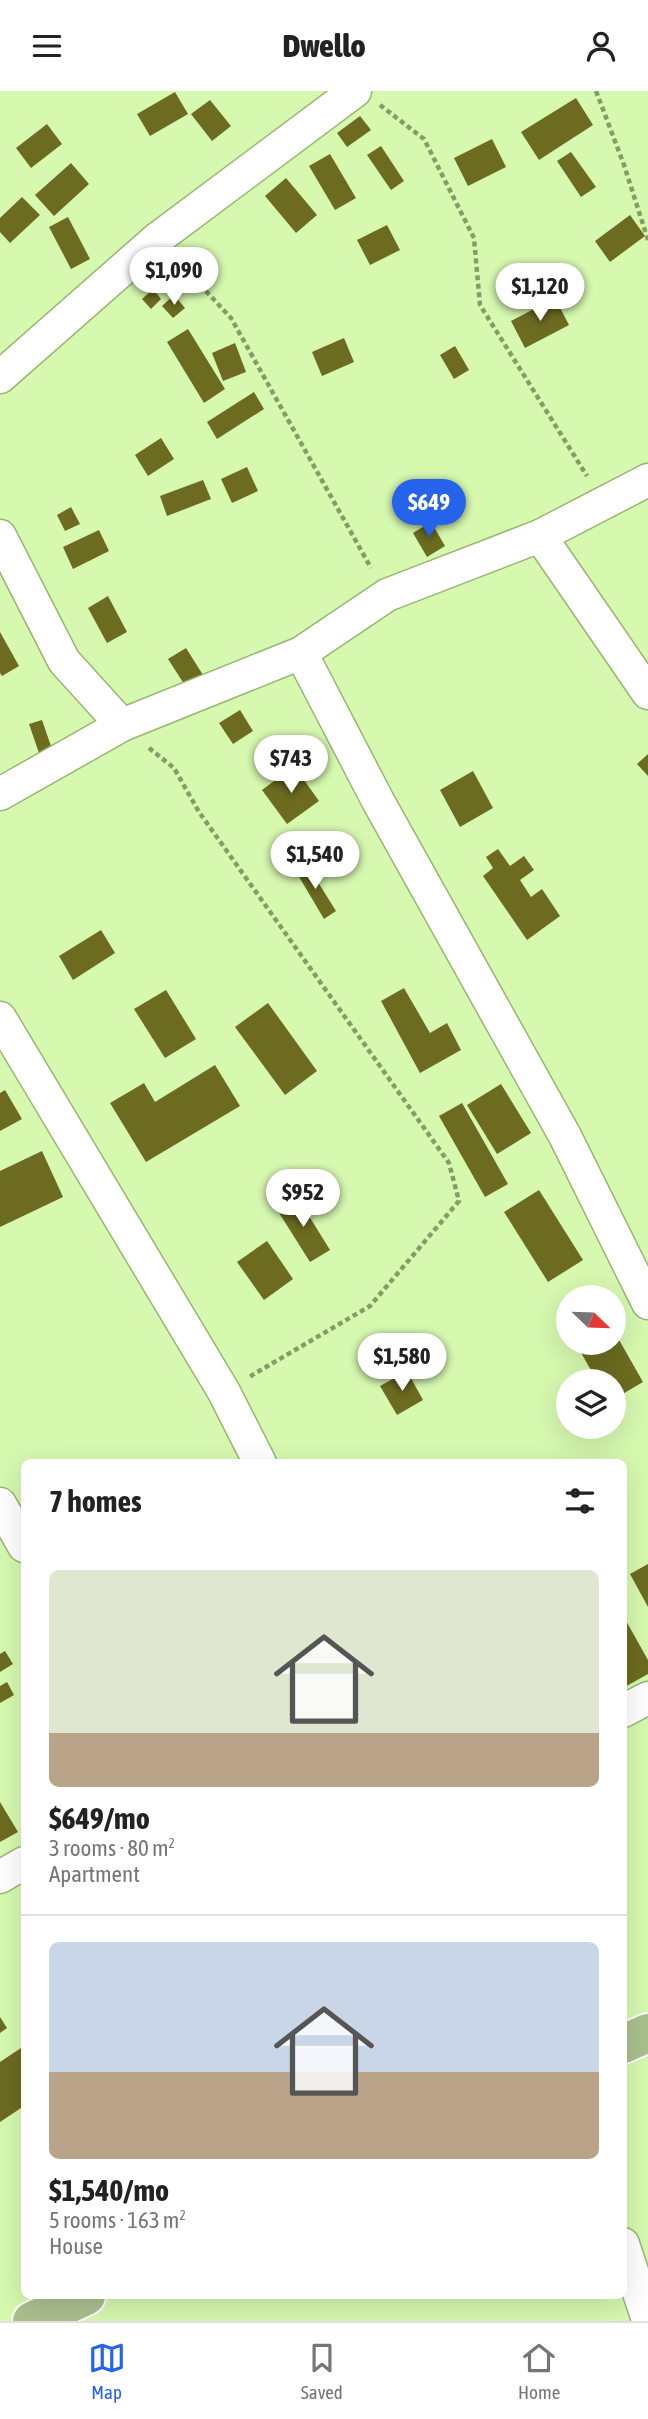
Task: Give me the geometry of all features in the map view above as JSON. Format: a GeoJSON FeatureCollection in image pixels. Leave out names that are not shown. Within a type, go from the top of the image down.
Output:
{"type":"FeatureCollection","features":[{"type":"Feature","properties":{"kind":"main road"},"geometry":{"type":"LineString","coordinates":[[627,2042],[648,2033]]}},
{"type":"Feature","properties":{"kind":"main road"},"geometry":{"type":"LineString","coordinates":[[32,2321],[80,2299]]}},
{"type":"Feature","properties":{"kind":"street"},"geometry":{"type":"LineString","coordinates":[[0,377],[158,239],[364,95]]}},
{"type":"Feature","properties":{"kind":"street"},"geometry":{"type":"LineString","coordinates":[[0,795],[121,725],[301,653],[387,595],[540,536],[648,480]]}},
{"type":"Feature","properties":{"kind":"street"},"geometry":{"type":"LineString","coordinates":[[0,536],[64,661],[121,725]]}},
{"type":"Feature","properties":{"kind":"street"},"geometry":{"type":"LineString","coordinates":[[540,536],[648,693]]}},
{"type":"Feature","properties":{"kind":"street"},"geometry":{"type":"LineString","coordinates":[[301,653],[378,801],[565,1136],[648,1303]]}},
{"type":"Feature","properties":{"kind":"street"},"geometry":{"type":"LineString","coordinates":[[0,1017],[224,1392],[258,1459]]}},
{"type":"Feature","properties":{"kind":"street"},"geometry":{"type":"LineString","coordinates":[[0,1504],[21,1541]]}},
{"type":"Feature","properties":{"kind":"street"},"geometry":{"type":"LineString","coordinates":[[627,1709],[648,1697]]}},
{"type":"Feature","properties":{"kind":"street"},"geometry":{"type":"LineString","coordinates":[[0,1878],[21,1865]]}},
{"type":"Feature","properties":{"kind":"street"},"geometry":{"type":"LineString","coordinates":[[627,2256],[648,2320]]}},
{"type":"Feature","properties":{"kind":"path"},"geometry":{"type":"LineString","coordinates":[[596,91],[648,240]]}},
{"type":"Feature","properties":{"kind":"path"},"geometry":{"type":"LineString","coordinates":[[364,95],[424,139],[474,238],[480,305],[603,502]]}},
{"type":"Feature","properties":{"kind":"path"},"geometry":{"type":"LineString","coordinates":[[158,239],[230,318],[387,595]]}},
{"type":"Feature","properties":{"kind":"path"},"geometry":{"type":"LineString","coordinates":[[121,725],[174,768],[199,812],[449,1163],[459,1201],[370,1306],[224,1392]]}},
{"type":"Feature","properties":{"kind":"building"},"geometry":{"type":"Polygon","coordinates":[[[175,92],[188,114],[150,136],[137,114],[175,92]]]}},
{"type":"Feature","properties":{"kind":"building"},"geometry":{"type":"Polygon","coordinates":[[[576,98],[593,125],[539,160],[521,132],[576,98]]]}},
{"type":"Feature","properties":{"kind":"building"},"geometry":{"type":"Polygon","coordinates":[[[210,100],[231,126],[212,141],[191,114],[210,100]]]}},
{"type":"Feature","properties":{"kind":"building"},"geometry":{"type":"Polygon","coordinates":[[[360,116],[371,130],[347,147],[337,133],[360,116]]]}},
{"type":"Feature","properties":{"kind":"building"},"geometry":{"type":"Polygon","coordinates":[[[47,124],[62,144],[31,168],[16,148],[47,124]]]}},
{"type":"Feature","properties":{"kind":"building"},"geometry":{"type":"Polygon","coordinates":[[[492,139],[506,167],[468,186],[454,158],[492,139]]]}},
{"type":"Feature","properties":{"kind":"building"},"geometry":{"type":"Polygon","coordinates":[[[381,146],[404,181],[391,190],[367,155],[381,146]]]}},
{"type":"Feature","properties":{"kind":"building"},"geometry":{"type":"Polygon","coordinates":[[[571,152],[596,187],[581,197],[557,161],[571,152]]]}},
{"type":"Feature","properties":{"kind":"building"},"geometry":{"type":"Polygon","coordinates":[[[330,154],[356,198],[335,210],[309,166],[330,154]]]}},
{"type":"Feature","properties":{"kind":"building"},"geometry":{"type":"Polygon","coordinates":[[[71,163],[89,184],[54,216],[35,195],[71,163]]]}},
{"type":"Feature","properties":{"kind":"building"},"geometry":{"type":"Polygon","coordinates":[[[286,178],[317,215],[296,233],[265,196],[286,178]]]}},
{"type":"Feature","properties":{"kind":"building"},"geometry":{"type":"Polygon","coordinates":[[[22,197],[40,215],[10,243],[0,232],[0,218],[22,197]]]}},
{"type":"Feature","properties":{"kind":"building"},"geometry":{"type":"Polygon","coordinates":[[[630,215],[645,236],[610,262],[595,241],[630,215]]]}},
{"type":"Feature","properties":{"kind":"building"},"geometry":{"type":"Polygon","coordinates":[[[68,217],[90,259],[71,269],[49,227],[68,217]]]}},
{"type":"Feature","properties":{"kind":"building"},"geometry":{"type":"Polygon","coordinates":[[[387,225],[400,250],[370,265],[357,240],[387,225]]]}},
{"type":"Feature","properties":{"kind":"building"},"geometry":{"type":"Polygon","coordinates":[[[153,289],[161,299],[151,309],[142,299],[153,289]]]}},
{"type":"Feature","properties":{"kind":"building"},"geometry":{"type":"Polygon","coordinates":[[[174,295],[185,308],[173,318],[162,306],[174,295]]]}},
{"type":"Feature","properties":{"kind":"building"},"geometry":{"type":"Polygon","coordinates":[[[555,298],[569,325],[525,348],[511,321],[555,298]]]}},
{"type":"Feature","properties":{"kind":"building"},"geometry":{"type":"Polygon","coordinates":[[[188,329],[225,389],[204,403],[167,342],[188,329]]]}},
{"type":"Feature","properties":{"kind":"building"},"geometry":{"type":"Polygon","coordinates":[[[344,338],[354,362],[322,376],[312,352],[344,338]]]}},
{"type":"Feature","properties":{"kind":"building"},"geometry":{"type":"Polygon","coordinates":[[[235,343],[246,372],[223,381],[212,353],[235,343]]]}},
{"type":"Feature","properties":{"kind":"building"},"geometry":{"type":"Polygon","coordinates":[[[455,346],[469,370],[454,379],[440,355],[455,346]]]}},
{"type":"Feature","properties":{"kind":"building"},"geometry":{"type":"Polygon","coordinates":[[[254,392],[264,409],[217,439],[207,422],[254,392]]]}},
{"type":"Feature","properties":{"kind":"building"},"geometry":{"type":"Polygon","coordinates":[[[161,438],[174,459],[148,476],[135,455],[161,438]]]}},
{"type":"Feature","properties":{"kind":"building"},"geometry":{"type":"Polygon","coordinates":[[[247,467],[258,491],[232,503],[221,479],[247,467]]]}},
{"type":"Feature","properties":{"kind":"building"},"geometry":{"type":"Polygon","coordinates":[[[203,480],[211,499],[167,516],[160,496],[203,480]]]}},
{"type":"Feature","properties":{"kind":"building"},"geometry":{"type":"Polygon","coordinates":[[[71,507],[80,524],[65,531],[57,515],[71,507]]]}},
{"type":"Feature","properties":{"kind":"building"},"geometry":{"type":"Polygon","coordinates":[[[431,522],[445,546],[427,557],[413,533],[431,522]]]}},
{"type":"Feature","properties":{"kind":"building"},"geometry":{"type":"Polygon","coordinates":[[[99,530],[109,551],[73,569],[63,547],[99,530]]]}},
{"type":"Feature","properties":{"kind":"building"},"geometry":{"type":"Polygon","coordinates":[[[108,596],[127,632],[107,643],[88,608],[108,596]]]}},
{"type":"Feature","properties":{"kind":"building"},"geometry":{"type":"Polygon","coordinates":[[[0,632],[19,666],[2,676],[0,673],[0,632]]]}},
{"type":"Feature","properties":{"kind":"building"},"geometry":{"type":"Polygon","coordinates":[[[186,648],[203,675],[186,687],[168,659],[186,648]]]}},
{"type":"Feature","properties":{"kind":"building"},"geometry":{"type":"Polygon","coordinates":[[[240,710],[253,731],[233,744],[219,723],[240,710]]]}},
{"type":"Feature","properties":{"kind":"building"},"geometry":{"type":"Polygon","coordinates":[[[42,720],[52,749],[39,753],[29,724],[42,720]]]}},
{"type":"Feature","properties":{"kind":"building"},"geometry":{"type":"Polygon","coordinates":[[[648,754],[648,776],[637,764],[648,754]]]}},
{"type":"Feature","properties":{"kind":"building"},"geometry":{"type":"Polygon","coordinates":[[[294,766],[319,801],[287,824],[262,790],[294,766]]]}},
{"type":"Feature","properties":{"kind":"building"},"geometry":{"type":"Polygon","coordinates":[[[473,771],[493,808],[460,827],[440,790],[473,771]]]}},
{"type":"Feature","properties":{"kind":"building"},"geometry":{"type":"Polygon","coordinates":[[[498,849],[510,866],[524,856],[534,870],[520,880],[531,897],[542,889],[560,916],[527,940],[483,876],[493,868],[486,857],[498,849]]]}},
{"type":"Feature","properties":{"kind":"building"},"geometry":{"type":"Polygon","coordinates":[[[306,863],[336,911],[324,919],[295,870],[306,863]]]}},
{"type":"Feature","properties":{"kind":"building"},"geometry":{"type":"Polygon","coordinates":[[[101,930],[115,953],[73,980],[59,956],[101,930]]]}},
{"type":"Feature","properties":{"kind":"building"},"geometry":{"type":"Polygon","coordinates":[[[404,988],[430,1033],[447,1023],[461,1050],[420,1073],[381,1001],[404,988]]]}},
{"type":"Feature","properties":{"kind":"building"},"geometry":{"type":"Polygon","coordinates":[[[166,990],[196,1039],[165,1058],[134,1009],[166,990]]]}},
{"type":"Feature","properties":{"kind":"building"},"geometry":{"type":"Polygon","coordinates":[[[268,1003],[317,1071],[285,1095],[235,1027],[268,1003]]]}},
{"type":"Feature","properties":{"kind":"building"},"geometry":{"type":"Polygon","coordinates":[[[215,1065],[240,1106],[146,1162],[110,1103],[144,1083],[155,1102],[215,1065]]]}},
{"type":"Feature","properties":{"kind":"building"},"geometry":{"type":"Polygon","coordinates":[[[501,1084],[531,1133],[497,1154],[467,1105],[501,1084]]]}},
{"type":"Feature","properties":{"kind":"building"},"geometry":{"type":"Polygon","coordinates":[[[5,1090],[22,1119],[0,1131],[0,1093],[5,1090]]]}},
{"type":"Feature","properties":{"kind":"building"},"geometry":{"type":"Polygon","coordinates":[[[462,1103],[508,1184],[485,1197],[439,1116],[462,1103]]]}},
{"type":"Feature","properties":{"kind":"building"},"geometry":{"type":"Polygon","coordinates":[[[42,1151],[63,1197],[0,1227],[0,1171],[42,1151]]]}},
{"type":"Feature","properties":{"kind":"building"},"geometry":{"type":"Polygon","coordinates":[[[539,1190],[583,1260],[548,1282],[504,1212],[539,1190]]]}},
{"type":"Feature","properties":{"kind":"building"},"geometry":{"type":"Polygon","coordinates":[[[296,1195],[330,1250],[310,1262],[276,1208],[296,1195]]]}},
{"type":"Feature","properties":{"kind":"building"},"geometry":{"type":"Polygon","coordinates":[[[267,1241],[293,1279],[264,1300],[237,1262],[267,1241]]]}},
{"type":"Feature","properties":{"kind":"building"},"geometry":{"type":"Polygon","coordinates":[[[626,1352],[643,1382],[626,1392],[626,1369],[590,1369],[582,1355],[626,1355],[626,1352]]]}},
{"type":"Feature","properties":{"kind":"building"},"geometry":{"type":"Polygon","coordinates":[[[407,1371],[423,1400],[397,1415],[380,1386],[407,1371]]]}},
{"type":"Feature","properties":{"kind":"building"},"geometry":{"type":"Polygon","coordinates":[[[648,1564],[648,1607],[630,1574],[648,1564]]]}},
{"type":"Feature","properties":{"kind":"building"},"geometry":{"type":"Polygon","coordinates":[[[627,1623],[648,1660],[648,1674],[627,1686],[627,1623]]]}},
{"type":"Feature","properties":{"kind":"building"},"geometry":{"type":"Polygon","coordinates":[[[5,1651],[13,1664],[0,1672],[0,1654],[5,1651]]]}},
{"type":"Feature","properties":{"kind":"building"},"geometry":{"type":"Polygon","coordinates":[[[7,1682],[14,1695],[0,1703],[0,1686],[7,1682]]]}},
{"type":"Feature","properties":{"kind":"building"},"geometry":{"type":"Polygon","coordinates":[[[0,1802],[18,1832],[0,1842],[0,1802]]]}},
{"type":"Feature","properties":{"kind":"building"},"geometry":{"type":"Polygon","coordinates":[[[0,2017],[7,2028],[0,2033],[0,2017]]]}},
{"type":"Feature","properties":{"kind":"building"},"geometry":{"type":"Polygon","coordinates":[[[21,2048],[21,2108],[0,2122],[0,2062],[21,2048]]]}}]}
